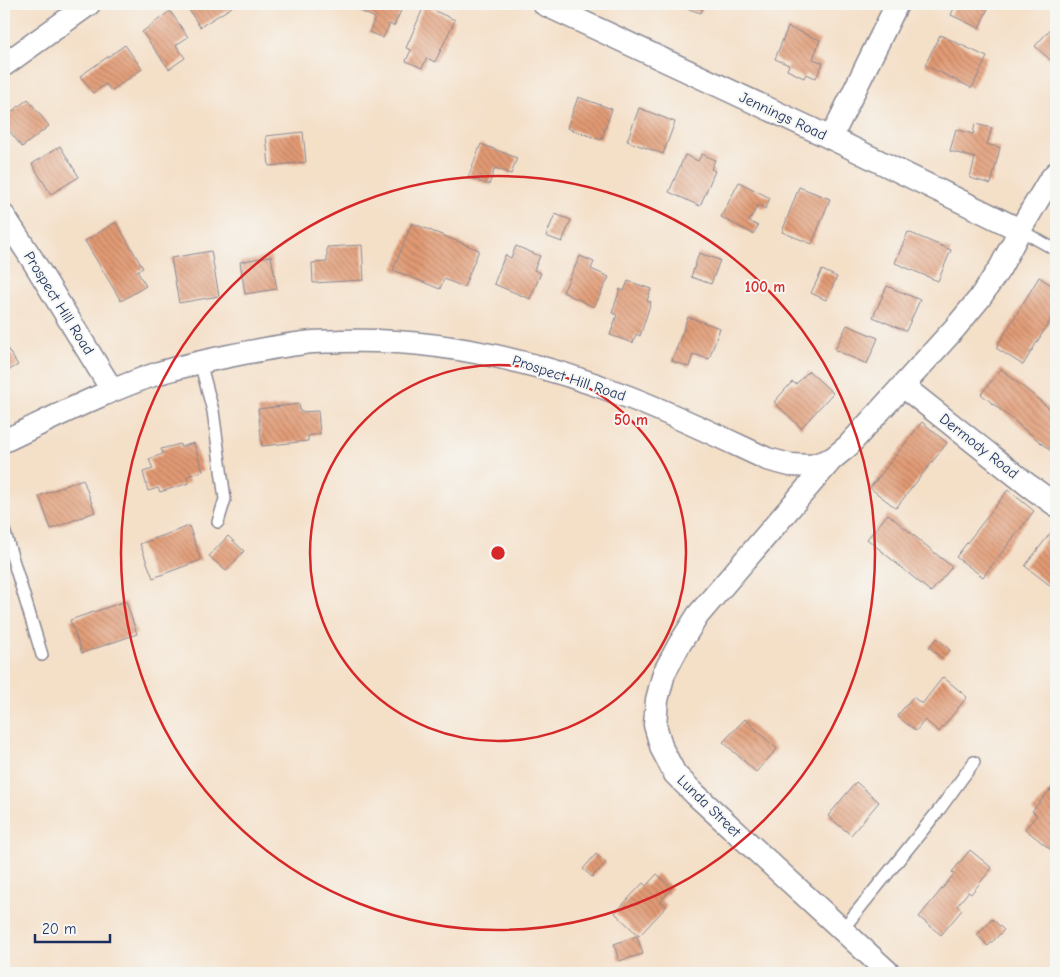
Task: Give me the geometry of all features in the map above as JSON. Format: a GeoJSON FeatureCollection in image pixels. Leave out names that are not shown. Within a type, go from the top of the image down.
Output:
{"type":"FeatureCollection","features":[{"type":"Feature","properties":{"kind":"street"},"geometry":{"type":"LineString","coordinates":[[4,65],[89,4]]}},
{"type":"Feature","properties":{"kind":"street","name":"Jennings Road"},"geometry":{"type":"LineString","coordinates":[[544,4],[831,138],[1020,230]]}},
{"type":"Feature","properties":{"kind":"street"},"geometry":{"type":"LineString","coordinates":[[831,138],[897,4]]}},
{"type":"Feature","properties":{"kind":"street","name":"Prospect Hill Road"},"geometry":{"type":"LineString","coordinates":[[4,441],[112,390],[159,373],[200,362],[306,343],[401,342],[463,349],[518,361],[582,380],[623,395],[767,459],[790,465],[812,466],[832,459],[848,446],[955,328],[979,299],[1000,268],[1020,230],[1056,173]]}},
{"type":"Feature","properties":{"kind":"street","name":"Prospect Hill Road"},"geometry":{"type":"LineString","coordinates":[[4,216],[112,390]]}},
{"type":"Feature","properties":{"kind":"street","name":"Dermody Road"},"geometry":{"type":"LineString","coordinates":[[903,386],[1028,485],[1056,504]]}},
{"type":"Feature","properties":{"kind":"street","name":"Lunda Street"},"geometry":{"type":"LineString","coordinates":[[832,459],[698,615],[679,644],[664,673],[656,700],[655,724],[662,748],[675,774],[889,973]]}},
{"type":"Feature","properties":{"kind":"lane"},"geometry":{"type":"LineString","coordinates":[[1020,230],[1056,250]]}},
{"type":"Feature","properties":{"kind":"lane"},"geometry":{"type":"LineString","coordinates":[[200,362],[213,411],[225,499],[218,522]]}},
{"type":"Feature","properties":{"kind":"lane"},"geometry":{"type":"LineString","coordinates":[[4,530],[42,655]]}},
{"type":"Feature","properties":{"kind":"lane"},"geometry":{"type":"LineString","coordinates":[[842,930],[939,810],[974,762]]}},
{"type":"Feature","properties":{"kind":"building"},"geometry":{"type":"Polygon","coordinates":[[[185,4],[230,4],[232,7],[200,27],[185,4]]]}},
{"type":"Feature","properties":{"kind":"building"},"geometry":{"type":"Polygon","coordinates":[[[346,4],[404,4],[394,26],[390,24],[383,38],[369,32],[375,18],[346,4]]]}},
{"type":"Feature","properties":{"kind":"building"},"geometry":{"type":"Polygon","coordinates":[[[673,4],[704,4],[701,13],[673,4]]]}},
{"type":"Feature","properties":{"kind":"building"},"geometry":{"type":"Polygon","coordinates":[[[956,4],[990,4],[979,28],[951,15],[956,4]]]}},
{"type":"Feature","properties":{"kind":"building"},"geometry":{"type":"Polygon","coordinates":[[[424,6],[455,20],[435,62],[427,58],[422,68],[406,61],[411,50],[406,48],[424,6]]]}},
{"type":"Feature","properties":{"kind":"building"},"geometry":{"type":"Polygon","coordinates":[[[170,11],[188,37],[176,45],[185,58],[169,69],[142,32],[170,11]]]}},
{"type":"Feature","properties":{"kind":"building"},"geometry":{"type":"Polygon","coordinates":[[[1056,23],[1056,65],[1035,46],[1056,23]]]}},
{"type":"Feature","properties":{"kind":"building"},"geometry":{"type":"Polygon","coordinates":[[[788,27],[820,40],[813,59],[823,63],[816,78],[806,74],[804,78],[787,70],[789,65],[775,59],[788,27]]]}},
{"type":"Feature","properties":{"kind":"building"},"geometry":{"type":"Polygon","coordinates":[[[940,35],[987,57],[972,88],[925,65],[940,35]]]}},
{"type":"Feature","properties":{"kind":"building"},"geometry":{"type":"Polygon","coordinates":[[[125,45],[142,69],[111,91],[106,84],[93,93],[80,76],[125,45]]]}},
{"type":"Feature","properties":{"kind":"building"},"geometry":{"type":"Polygon","coordinates":[[[578,97],[612,109],[601,140],[567,128],[578,97]]]}},
{"type":"Feature","properties":{"kind":"building"},"geometry":{"type":"Polygon","coordinates":[[[28,99],[49,126],[22,147],[4,124],[4,118],[28,99]]]}},
{"type":"Feature","properties":{"kind":"building"},"geometry":{"type":"Polygon","coordinates":[[[639,108],[675,122],[663,154],[627,141],[639,108]]]}},
{"type":"Feature","properties":{"kind":"building"},"geometry":{"type":"Polygon","coordinates":[[[975,124],[992,128],[987,144],[1000,148],[991,184],[970,178],[975,158],[950,151],[956,129],[973,134],[975,124]]]}},
{"type":"Feature","properties":{"kind":"building"},"geometry":{"type":"Polygon","coordinates":[[[303,132],[306,162],[269,166],[266,136],[303,132]]]}},
{"type":"Feature","properties":{"kind":"building"},"geometry":{"type":"Polygon","coordinates":[[[481,144],[517,158],[511,174],[495,168],[489,185],[468,177],[481,144]]]}},
{"type":"Feature","properties":{"kind":"building"},"geometry":{"type":"Polygon","coordinates":[[[60,146],[79,177],[51,194],[32,164],[60,146]]]}},
{"type":"Feature","properties":{"kind":"building"},"geometry":{"type":"Polygon","coordinates":[[[702,154],[715,160],[711,169],[715,171],[700,206],[669,192],[685,155],[698,161],[702,154]]]}},
{"type":"Feature","properties":{"kind":"building"},"geometry":{"type":"Polygon","coordinates":[[[739,182],[770,198],[765,209],[758,205],[749,221],[758,226],[753,234],[721,217],[739,182]]]}},
{"type":"Feature","properties":{"kind":"building"},"geometry":{"type":"Polygon","coordinates":[[[799,187],[830,199],[812,244],[782,232],[799,187]]]}},
{"type":"Feature","properties":{"kind":"building"},"geometry":{"type":"Polygon","coordinates":[[[555,214],[571,220],[562,242],[546,236],[555,214]]]}},
{"type":"Feature","properties":{"kind":"building"},"geometry":{"type":"Polygon","coordinates":[[[116,222],[143,268],[137,271],[146,286],[121,301],[85,241],[116,222]]]}},
{"type":"Feature","properties":{"kind":"building"},"geometry":{"type":"Polygon","coordinates":[[[412,223],[479,250],[464,287],[444,279],[440,289],[393,270],[412,223]]]}},
{"type":"Feature","properties":{"kind":"building"},"geometry":{"type":"Polygon","coordinates":[[[908,232],[951,250],[938,281],[895,263],[908,232]]]}},
{"type":"Feature","properties":{"kind":"building"},"geometry":{"type":"Polygon","coordinates":[[[362,245],[364,280],[313,283],[312,263],[327,262],[327,247],[362,245]]]}},
{"type":"Feature","properties":{"kind":"building"},"geometry":{"type":"Polygon","coordinates":[[[516,246],[540,256],[534,270],[541,273],[530,299],[494,284],[505,255],[511,258],[516,246]]]}},
{"type":"Feature","properties":{"kind":"building"},"geometry":{"type":"Polygon","coordinates":[[[211,251],[219,296],[179,303],[171,258],[211,251]]]}},
{"type":"Feature","properties":{"kind":"building"},"geometry":{"type":"Polygon","coordinates":[[[699,253],[720,260],[711,284],[691,277],[699,253]]]}},
{"type":"Feature","properties":{"kind":"building"},"geometry":{"type":"Polygon","coordinates":[[[271,256],[277,289],[245,294],[240,262],[271,256]]]}},
{"type":"Feature","properties":{"kind":"building"},"geometry":{"type":"Polygon","coordinates":[[[580,256],[594,262],[591,269],[609,277],[594,307],[563,292],[580,256]]]}},
{"type":"Feature","properties":{"kind":"building"},"geometry":{"type":"Polygon","coordinates":[[[822,270],[837,277],[826,300],[811,293],[822,270]]]}},
{"type":"Feature","properties":{"kind":"building"},"geometry":{"type":"Polygon","coordinates":[[[1039,277],[1056,288],[1056,311],[1023,365],[996,348],[1039,277]]]}},
{"type":"Feature","properties":{"kind":"building"},"geometry":{"type":"Polygon","coordinates":[[[628,281],[651,289],[647,301],[651,302],[640,336],[636,334],[633,343],[610,335],[617,315],[612,313],[620,289],[624,291],[628,281]]]}},
{"type":"Feature","properties":{"kind":"building"},"geometry":{"type":"Polygon","coordinates":[[[887,286],[920,300],[906,331],[873,317],[887,286]]]}},
{"type":"Feature","properties":{"kind":"building"},"geometry":{"type":"Polygon","coordinates":[[[688,317],[720,328],[709,359],[693,354],[689,367],[672,361],[688,317]]]}},
{"type":"Feature","properties":{"kind":"building"},"geometry":{"type":"Polygon","coordinates":[[[847,325],[878,338],[867,364],[835,350],[847,325]]]}},
{"type":"Feature","properties":{"kind":"building"},"geometry":{"type":"Polygon","coordinates":[[[4,345],[18,365],[4,373],[4,345]]]}},
{"type":"Feature","properties":{"kind":"building"},"geometry":{"type":"Polygon","coordinates":[[[1001,369],[1056,414],[1056,455],[981,394],[1001,369]]]}},
{"type":"Feature","properties":{"kind":"building"},"geometry":{"type":"Polygon","coordinates":[[[809,371],[833,393],[801,428],[774,402],[792,382],[796,384],[809,371]]]}},
{"type":"Feature","properties":{"kind":"building"},"geometry":{"type":"Polygon","coordinates":[[[299,404],[300,412],[318,411],[320,434],[308,436],[308,441],[262,446],[258,409],[299,404]]]}},
{"type":"Feature","properties":{"kind":"building"},"geometry":{"type":"Polygon","coordinates":[[[922,422],[947,443],[896,508],[870,488],[922,422]]]}},
{"type":"Feature","properties":{"kind":"building"},"geometry":{"type":"Polygon","coordinates":[[[194,443],[203,471],[187,476],[189,483],[160,492],[158,488],[148,491],[143,472],[153,469],[149,459],[163,454],[161,449],[180,444],[180,447],[194,443]]]}},
{"type":"Feature","properties":{"kind":"building"},"geometry":{"type":"Polygon","coordinates":[[[83,479],[95,512],[51,529],[39,496],[83,479]]]}},
{"type":"Feature","properties":{"kind":"building"},"geometry":{"type":"Polygon","coordinates":[[[1008,490],[1034,511],[983,577],[956,557],[1008,490]]]}},
{"type":"Feature","properties":{"kind":"building"},"geometry":{"type":"Polygon","coordinates":[[[888,514],[952,567],[931,592],[867,539],[888,514]]]}},
{"type":"Feature","properties":{"kind":"building"},"geometry":{"type":"Polygon","coordinates":[[[189,526],[201,560],[153,578],[140,544],[189,526]]]}},
{"type":"Feature","properties":{"kind":"building"},"geometry":{"type":"Polygon","coordinates":[[[1052,531],[1056,535],[1056,590],[1025,566],[1052,531]]]}},
{"type":"Feature","properties":{"kind":"building"},"geometry":{"type":"Polygon","coordinates":[[[228,536],[244,551],[226,571],[209,556],[228,536]]]}},
{"type":"Feature","properties":{"kind":"building"},"geometry":{"type":"Polygon","coordinates":[[[126,601],[137,634],[82,653],[70,620],[126,601]]]}},
{"type":"Feature","properties":{"kind":"building"},"geometry":{"type":"Polygon","coordinates":[[[937,638],[950,650],[942,658],[929,647],[937,638]]]}},
{"type":"Feature","properties":{"kind":"building"},"geometry":{"type":"Polygon","coordinates":[[[943,677],[967,697],[939,732],[925,720],[916,731],[897,716],[913,697],[922,704],[943,677]]]}},
{"type":"Feature","properties":{"kind":"building"},"geometry":{"type":"Polygon","coordinates":[[[745,719],[777,749],[756,772],[723,742],[745,719]]]}},
{"type":"Feature","properties":{"kind":"building"},"geometry":{"type":"Polygon","coordinates":[[[856,782],[879,802],[851,835],[828,816],[856,782]]]}},
{"type":"Feature","properties":{"kind":"building"},"geometry":{"type":"Polygon","coordinates":[[[1051,789],[1056,794],[1056,854],[1025,829],[1037,815],[1032,811],[1051,789]]]}},
{"type":"Feature","properties":{"kind":"building"},"geometry":{"type":"Polygon","coordinates":[[[970,850],[992,868],[971,894],[968,892],[957,906],[962,910],[941,935],[919,917],[954,874],[952,872],[970,850]]]}},
{"type":"Feature","properties":{"kind":"building"},"geometry":{"type":"Polygon","coordinates":[[[596,854],[606,863],[592,877],[583,869],[596,854]]]}},
{"type":"Feature","properties":{"kind":"building"},"geometry":{"type":"Polygon","coordinates":[[[657,874],[672,888],[661,901],[667,906],[639,936],[615,913],[643,883],[646,886],[657,874]]]}},
{"type":"Feature","properties":{"kind":"building"},"geometry":{"type":"Polygon","coordinates":[[[992,919],[1004,930],[988,946],[977,935],[992,919]]]}},
{"type":"Feature","properties":{"kind":"building"},"geometry":{"type":"Polygon","coordinates":[[[637,936],[643,954],[619,961],[614,944],[637,936]]]}}]}
